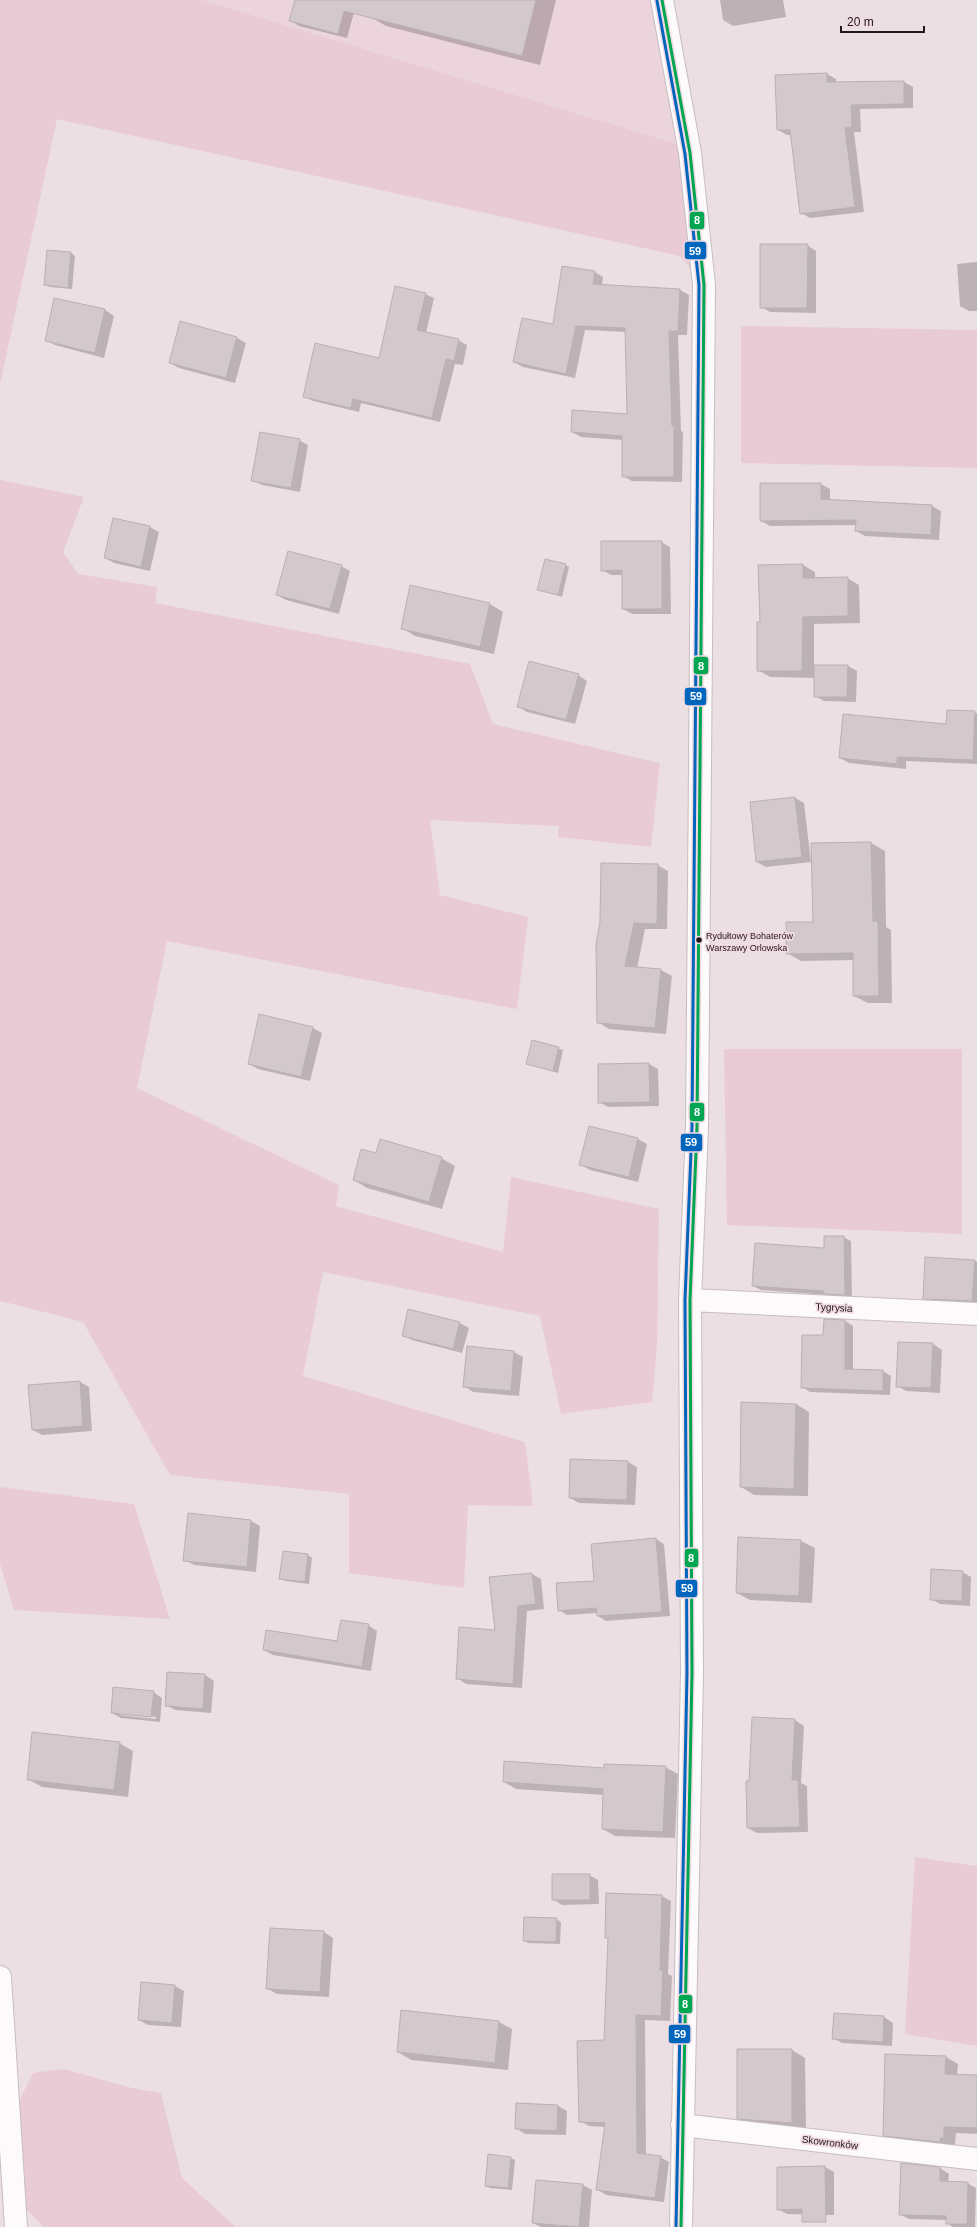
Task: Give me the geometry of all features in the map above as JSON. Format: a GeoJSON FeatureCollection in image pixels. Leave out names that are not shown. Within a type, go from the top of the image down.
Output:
{"type":"FeatureCollection","features":[{"type":"Feature","properties":{"kind":"street"},"geometry":{"type":"LineString","coordinates":[[662,0],[690,153],[704,285],[696,1127],[690,1300],[692,1673],[681,2227]]}},
{"type":"Feature","properties":{"kind":"street","name":"Tygrysia"},"geometry":{"type":"LineString","coordinates":[[690,1300],[977,1314]]}},
{"type":"Feature","properties":{"kind":"street"},"geometry":{"type":"LineString","coordinates":[[0,1977],[16,2227]]}},
{"type":"Feature","properties":{"kind":"street","name":"Skowronków"},"geometry":{"type":"LineString","coordinates":[[682,2125],[977,2159]]}},
{"type":"Feature","properties":{"kind":"shaded area"},"geometry":{"type":"Polygon","coordinates":[[[0,0],[202,0],[671,142],[690,153],[704,285],[680,256],[57,119],[0,384],[0,0]]]}},
{"type":"Feature","properties":{"kind":"shaded area"},"geometry":{"type":"Polygon","coordinates":[[[202,0],[662,0],[690,153],[671,142],[202,0]]]}},
{"type":"Feature","properties":{"kind":"shaded area"},"geometry":{"type":"Polygon","coordinates":[[[741,326],[977,330],[977,468],[741,463],[741,326]]]}},
{"type":"Feature","properties":{"kind":"shaded area"},"geometry":{"type":"Polygon","coordinates":[[[0,480],[84,497],[63,552],[78,574],[157,587],[155,603],[470,664],[493,724],[660,763],[651,847],[558,837],[559,826],[430,820],[440,895],[528,917],[517,1009],[167,941],[137,1088],[339,1185],[336,1206],[503,1252],[511,1177],[659,1209],[657,1346],[652,1402],[561,1414],[540,1316],[323,1272],[303,1376],[525,1442],[533,1506],[468,1505],[464,1588],[349,1573],[349,1494],[170,1475],[83,1322],[1,1301],[0,1302],[0,480]]]}},
{"type":"Feature","properties":{"kind":"shaded area"},"geometry":{"type":"Polygon","coordinates":[[[724,1049],[962,1049],[962,1234],[727,1225],[724,1049]]]}},
{"type":"Feature","properties":{"kind":"shaded area"},"geometry":{"type":"Polygon","coordinates":[[[0,1487],[134,1504],[170,1619],[14,1610],[0,1564],[0,1487]]]}},
{"type":"Feature","properties":{"kind":"shaded area"},"geometry":{"type":"Polygon","coordinates":[[[915,1857],[977,1866],[977,2046],[905,2034],[915,1857]]]}},
{"type":"Feature","properties":{"kind":"shaded area"},"geometry":{"type":"Polygon","coordinates":[[[64,2069],[132,2088],[161,2093],[182,2178],[236,2227],[44,2227],[24,2207],[19,2101],[33,2073],[64,2069]]]}},
{"type":"Feature","properties":{"kind":"building"},"geometry":{"type":"Polygon","coordinates":[[[295,0],[536,0],[522,56],[344,11],[338,34],[289,21],[295,0]]]}},
{"type":"Feature","properties":{"kind":"building"},"geometry":{"type":"Polygon","coordinates":[[[827,73],[827,82],[904,81],[904,104],[851,105],[852,127],[845,128],[855,207],[800,214],[790,130],[777,130],[775,75],[827,73]]]}},
{"type":"Feature","properties":{"kind":"building"},"geometry":{"type":"Polygon","coordinates":[[[760,244],[808,244],[807,308],[760,308],[760,244]]]}},
{"type":"Feature","properties":{"kind":"building"},"geometry":{"type":"Polygon","coordinates":[[[47,250],[71,252],[68,288],[44,285],[47,250]]]}},
{"type":"Feature","properties":{"kind":"building"},"geometry":{"type":"Polygon","coordinates":[[[562,266],[595,271],[593,284],[680,289],[678,331],[669,331],[672,426],[674,426],[674,477],[622,477],[622,436],[571,432],[572,410],[627,414],[625,328],[576,326],[566,374],[513,362],[522,318],[553,324],[562,266]]]}},
{"type":"Feature","properties":{"kind":"building"},"geometry":{"type":"Polygon","coordinates":[[[395,286],[426,293],[417,330],[459,339],[454,361],[446,359],[432,418],[353,399],[351,408],[303,397],[315,343],[379,358],[395,286]]]}},
{"type":"Feature","properties":{"kind":"building"},"geometry":{"type":"Polygon","coordinates":[[[54,298],[105,309],[95,353],[45,341],[54,298]]]}},
{"type":"Feature","properties":{"kind":"building"},"geometry":{"type":"Polygon","coordinates":[[[180,321],[237,337],[226,378],[169,363],[180,321]]]}},
{"type":"Feature","properties":{"kind":"building"},"geometry":{"type":"Polygon","coordinates":[[[260,432],[300,439],[291,488],[251,481],[260,432]]]}},
{"type":"Feature","properties":{"kind":"building"},"geometry":{"type":"Polygon","coordinates":[[[760,483],[821,483],[821,499],[932,505],[931,535],[855,531],[856,520],[760,521],[760,483]]]}},
{"type":"Feature","properties":{"kind":"building"},"geometry":{"type":"Polygon","coordinates":[[[113,518],[150,526],[141,567],[104,558],[113,518]]]}},
{"type":"Feature","properties":{"kind":"building"},"geometry":{"type":"Polygon","coordinates":[[[601,541],[662,541],[662,609],[622,609],[622,570],[601,571],[601,541]]]}},
{"type":"Feature","properties":{"kind":"building"},"geometry":{"type":"Polygon","coordinates":[[[288,551],[342,565],[330,609],[276,595],[288,551]]]}},
{"type":"Feature","properties":{"kind":"building"},"geometry":{"type":"Polygon","coordinates":[[[545,559],[566,564],[558,595],[537,590],[545,559]]]}},
{"type":"Feature","properties":{"kind":"building"},"geometry":{"type":"Polygon","coordinates":[[[803,564],[803,578],[848,577],[848,616],[803,617],[802,671],[757,671],[757,622],[760,622],[758,565],[803,564]]]}},
{"type":"Feature","properties":{"kind":"building"},"geometry":{"type":"Polygon","coordinates":[[[410,585],[490,603],[480,647],[401,629],[410,585]]]}},
{"type":"Feature","properties":{"kind":"building"},"geometry":{"type":"Polygon","coordinates":[[[529,661],[579,674],[566,720],[517,707],[529,661]]]}},
{"type":"Feature","properties":{"kind":"building"},"geometry":{"type":"Polygon","coordinates":[[[814,665],[848,665],[847,697],[814,697],[814,665]]]}},
{"type":"Feature","properties":{"kind":"building"},"geometry":{"type":"Polygon","coordinates":[[[947,710],[975,711],[973,760],[897,757],[897,764],[839,758],[843,714],[946,724],[947,710]]]}},
{"type":"Feature","properties":{"kind":"building"},"geometry":{"type":"Polygon","coordinates":[[[795,797],[802,857],[756,862],[750,802],[795,797]]]}},
{"type":"Feature","properties":{"kind":"building"},"geometry":{"type":"Polygon","coordinates":[[[871,842],[873,921],[878,921],[879,996],[853,996],[853,953],[786,954],[786,922],[813,922],[811,843],[871,842]]]}},
{"type":"Feature","properties":{"kind":"building"},"geometry":{"type":"Polygon","coordinates":[[[601,863],[658,864],[657,924],[634,923],[625,966],[661,969],[655,1028],[597,1023],[596,945],[600,921],[601,863]]]}},
{"type":"Feature","properties":{"kind":"building"},"geometry":{"type":"Polygon","coordinates":[[[259,1014],[313,1027],[301,1077],[248,1064],[259,1014]]]}},
{"type":"Feature","properties":{"kind":"building"},"geometry":{"type":"Polygon","coordinates":[[[532,1040],[559,1047],[553,1071],[526,1064],[532,1040]]]}},
{"type":"Feature","properties":{"kind":"building"},"geometry":{"type":"Polygon","coordinates":[[[649,1063],[650,1102],[598,1103],[598,1064],[649,1063]]]}},
{"type":"Feature","properties":{"kind":"building"},"geometry":{"type":"Polygon","coordinates":[[[589,1126],[638,1138],[629,1177],[579,1165],[589,1126]]]}},
{"type":"Feature","properties":{"kind":"building"},"geometry":{"type":"Polygon","coordinates":[[[380,1139],[442,1157],[429,1202],[353,1180],[361,1149],[376,1153],[380,1139]]]}},
{"type":"Feature","properties":{"kind":"building"},"geometry":{"type":"Polygon","coordinates":[[[824,1236],[844,1236],[845,1295],[824,1294],[824,1291],[752,1286],[755,1243],[824,1248],[824,1236]]]}},
{"type":"Feature","properties":{"kind":"building"},"geometry":{"type":"Polygon","coordinates":[[[925,1257],[975,1260],[972,1301],[923,1299],[925,1257]]]}},
{"type":"Feature","properties":{"kind":"building"},"geometry":{"type":"Polygon","coordinates":[[[408,1309],[460,1322],[453,1349],[402,1336],[408,1309]]]}},
{"type":"Feature","properties":{"kind":"building"},"geometry":{"type":"Polygon","coordinates":[[[824,1319],[845,1320],[845,1369],[883,1370],[883,1391],[801,1388],[802,1335],[823,1335],[824,1319]]]}},
{"type":"Feature","properties":{"kind":"building"},"geometry":{"type":"Polygon","coordinates":[[[898,1342],[933,1343],[931,1388],[896,1387],[898,1342]]]}},
{"type":"Feature","properties":{"kind":"building"},"geometry":{"type":"Polygon","coordinates":[[[467,1346],[514,1351],[511,1391],[463,1387],[467,1346]]]}},
{"type":"Feature","properties":{"kind":"building"},"geometry":{"type":"Polygon","coordinates":[[[80,1381],[83,1426],[32,1430],[28,1385],[80,1381]]]}},
{"type":"Feature","properties":{"kind":"building"},"geometry":{"type":"Polygon","coordinates":[[[741,1402],[796,1404],[794,1489],[740,1487],[741,1402]]]}},
{"type":"Feature","properties":{"kind":"building"},"geometry":{"type":"Polygon","coordinates":[[[570,1459],[628,1461],[627,1500],[569,1498],[570,1459]]]}},
{"type":"Feature","properties":{"kind":"building"},"geometry":{"type":"Polygon","coordinates":[[[188,1513],[251,1520],[247,1567],[183,1561],[188,1513]]]}},
{"type":"Feature","properties":{"kind":"building"},"geometry":{"type":"Polygon","coordinates":[[[738,1537],[801,1540],[799,1596],[736,1593],[738,1537]]]}},
{"type":"Feature","properties":{"kind":"building"},"geometry":{"type":"Polygon","coordinates":[[[656,1538],[662,1612],[597,1616],[596,1608],[558,1611],[556,1583],[594,1581],[591,1544],[656,1538]]]}},
{"type":"Feature","properties":{"kind":"building"},"geometry":{"type":"Polygon","coordinates":[[[283,1551],[308,1554],[305,1582],[279,1579],[283,1551]]]}},
{"type":"Feature","properties":{"kind":"building"},"geometry":{"type":"Polygon","coordinates":[[[931,1569],[963,1571],[962,1601],[930,1600],[931,1569]]]}},
{"type":"Feature","properties":{"kind":"building"},"geometry":{"type":"Polygon","coordinates":[[[532,1573],[536,1604],[518,1606],[513,1684],[456,1679],[459,1627],[495,1630],[489,1577],[532,1573]]]}},
{"type":"Feature","properties":{"kind":"building"},"geometry":{"type":"Polygon","coordinates":[[[341,1620],[369,1624],[362,1667],[263,1650],[266,1630],[337,1641],[341,1620]]]}},
{"type":"Feature","properties":{"kind":"building"},"geometry":{"type":"Polygon","coordinates":[[[167,1672],[205,1674],[203,1709],[165,1706],[167,1672]]]}},
{"type":"Feature","properties":{"kind":"building"},"geometry":{"type":"Polygon","coordinates":[[[113,1687],[154,1691],[151,1717],[111,1713],[113,1687]]]}},
{"type":"Feature","properties":{"kind":"building"},"geometry":{"type":"Polygon","coordinates":[[[752,1717],[795,1719],[792,1780],[798,1780],[800,1827],[747,1828],[746,1781],[749,1781],[752,1717]]]}},
{"type":"Feature","properties":{"kind":"building"},"geometry":{"type":"Polygon","coordinates":[[[32,1732],[120,1742],[114,1790],[27,1780],[32,1732]]]}},
{"type":"Feature","properties":{"kind":"building"},"geometry":{"type":"Polygon","coordinates":[[[504,1761],[604,1768],[604,1764],[666,1766],[663,1832],[602,1829],[603,1789],[503,1782],[504,1761]]]}},
{"type":"Feature","properties":{"kind":"building"},"geometry":{"type":"Polygon","coordinates":[[[552,1874],[590,1874],[590,1900],[552,1900],[552,1874]]]}},
{"type":"Feature","properties":{"kind":"building"},"geometry":{"type":"Polygon","coordinates":[[[606,1893],[662,1895],[660,1970],[663,1970],[661,2016],[636,2015],[637,2153],[661,2156],[655,2198],[596,2190],[605,2123],[579,2122],[577,2041],[604,2040],[608,1938],[605,1938],[606,1893]]]}},
{"type":"Feature","properties":{"kind":"building"},"geometry":{"type":"Polygon","coordinates":[[[524,1917],[557,1918],[556,1942],[523,1941],[524,1917]]]}},
{"type":"Feature","properties":{"kind":"building"},"geometry":{"type":"Polygon","coordinates":[[[270,1928],[324,1931],[320,1992],[266,1989],[270,1928]]]}},
{"type":"Feature","properties":{"kind":"building"},"geometry":{"type":"Polygon","coordinates":[[[141,1982],[175,1985],[172,2023],[138,2020],[141,1982]]]}},
{"type":"Feature","properties":{"kind":"building"},"geometry":{"type":"Polygon","coordinates":[[[401,2010],[499,2021],[495,2063],[397,2052],[401,2010]]]}},
{"type":"Feature","properties":{"kind":"building"},"geometry":{"type":"Polygon","coordinates":[[[834,2013],[884,2016],[883,2042],[832,2039],[834,2013]]]}},
{"type":"Feature","properties":{"kind":"building"},"geometry":{"type":"Polygon","coordinates":[[[737,2049],[792,2049],[792,2123],[737,2119],[737,2049]]]}},
{"type":"Feature","properties":{"kind":"building"},"geometry":{"type":"Polygon","coordinates":[[[885,2054],[946,2056],[945,2074],[977,2075],[977,2128],[944,2127],[944,2138],[940,2138],[940,2142],[883,2136],[885,2054]]]}},
{"type":"Feature","properties":{"kind":"building"},"geometry":{"type":"Polygon","coordinates":[[[516,2103],[558,2105],[557,2131],[515,2129],[516,2103]]]}},
{"type":"Feature","properties":{"kind":"building"},"geometry":{"type":"Polygon","coordinates":[[[488,2154],[511,2157],[508,2188],[485,2186],[488,2154]]]}},
{"type":"Feature","properties":{"kind":"building"},"geometry":{"type":"Polygon","coordinates":[[[901,2163],[940,2167],[940,2181],[968,2182],[967,2224],[946,2224],[946,2216],[899,2215],[901,2163]]]}},
{"type":"Feature","properties":{"kind":"building"},"geometry":{"type":"Polygon","coordinates":[[[825,2166],[826,2222],[802,2222],[802,2209],[777,2210],[777,2167],[825,2166]]]}},
{"type":"Feature","properties":{"kind":"building"},"geometry":{"type":"Polygon","coordinates":[[[536,2180],[583,2184],[579,2227],[532,2223],[536,2180]]]}},
{"type":"Feature","properties":{"kind":"transit line","name":"8"},"geometry":{"type":"LineString","coordinates":[[662,0],[690,153],[704,285],[697,1127],[690,1300],[692,1673],[681,2227]]}},
{"type":"Feature","properties":{"kind":"transit line","name":"59"},"geometry":{"type":"LineString","coordinates":[[657,1],[685,154],[699,285],[692,1127],[685,1300],[687,1673],[676,2227]]}},
{"type":"Feature","properties":{"kind":"place","name":"Rydułtowy Bohaterów Warszawy Orlowska"},"geometry":{"type":"Point","coordinates":[699,940]}}]}
